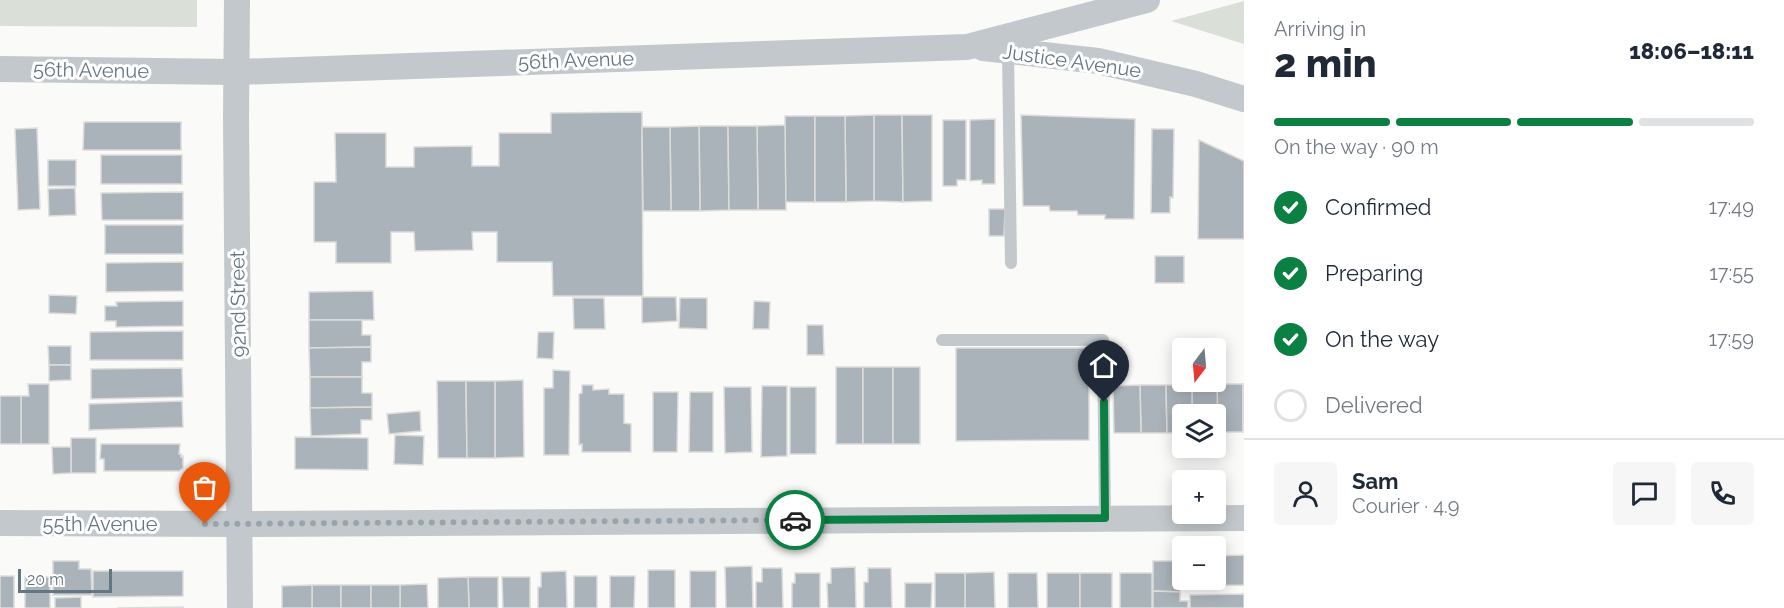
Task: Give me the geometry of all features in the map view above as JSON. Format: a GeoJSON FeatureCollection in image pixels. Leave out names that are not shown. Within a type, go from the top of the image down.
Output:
{"type":"FeatureCollection","features":[{"type":"Feature","properties":{"kind":"street","name":"92nd Street"},"geometry":{"type":"LineString","coordinates":[[237,0],[240,608]]}},
{"type":"Feature","properties":{"kind":"street","name":"56th Avenue"},"geometry":{"type":"LineString","coordinates":[[0,69],[236,72],[967,46],[1147,0]]}},
{"type":"Feature","properties":{"kind":"street","name":"Justice Avenue"},"geometry":{"type":"LineString","coordinates":[[967,46],[1098,61],[1196,84],[1244,99]]}},
{"type":"Feature","properties":{"kind":"street","name":"55th Avenue"},"geometry":{"type":"LineString","coordinates":[[0,523],[240,524],[1244,518]]}},
{"type":"Feature","properties":{"kind":"lane"},"geometry":{"type":"LineString","coordinates":[[1008,52],[1011,263]]}},
{"type":"Feature","properties":{"kind":"lane"},"geometry":{"type":"LineString","coordinates":[[942,340],[1103,340],[1105,518]]}},
{"type":"Feature","properties":{"kind":"shaded area"},"geometry":{"type":"Polygon","coordinates":[[[0,0],[197,0],[197,27],[0,26],[0,0]]]}},
{"type":"Feature","properties":{"kind":"shaded area"},"geometry":{"type":"Polygon","coordinates":[[[1244,1],[1244,44],[1171,21],[1244,1]]]}},
{"type":"Feature","properties":{"kind":"building"},"geometry":{"type":"Polygon","coordinates":[[[642,112],[643,296],[553,296],[552,262],[497,262],[497,232],[472,232],[473,250],[415,251],[414,232],[391,232],[391,263],[336,263],[336,242],[314,242],[314,182],[336,182],[335,133],[386,133],[386,167],[414,167],[414,147],[472,146],[472,166],[499,166],[499,133],[551,133],[551,113],[642,112]]]}},
{"type":"Feature","properties":{"kind":"building"},"geometry":{"type":"Polygon","coordinates":[[[874,115],[902,115],[903,202],[874,201],[874,115]]]}},
{"type":"Feature","properties":{"kind":"building"},"geometry":{"type":"Polygon","coordinates":[[[874,115],[874,201],[846,202],[845,116],[874,115]]]}},
{"type":"Feature","properties":{"kind":"building"},"geometry":{"type":"Polygon","coordinates":[[[902,115],[932,115],[932,201],[903,202],[902,115]]]}},
{"type":"Feature","properties":{"kind":"building"},"geometry":{"type":"Polygon","coordinates":[[[1021,115],[1135,119],[1134,219],[1105,219],[1105,215],[1078,215],[1077,211],[1050,211],[1049,206],[1023,206],[1021,115]]]}},
{"type":"Feature","properties":{"kind":"building"},"geometry":{"type":"Polygon","coordinates":[[[785,116],[815,116],[815,202],[785,202],[785,116]]]}},
{"type":"Feature","properties":{"kind":"building"},"geometry":{"type":"Polygon","coordinates":[[[815,116],[845,116],[846,202],[815,202],[815,116]]]}},
{"type":"Feature","properties":{"kind":"building"},"geometry":{"type":"Polygon","coordinates":[[[995,119],[995,184],[982,184],[982,180],[970,181],[970,120],[995,119]]]}},
{"type":"Feature","properties":{"kind":"building"},"geometry":{"type":"Polygon","coordinates":[[[943,120],[966,120],[966,180],[957,180],[957,186],[943,186],[943,120]]]}},
{"type":"Feature","properties":{"kind":"building"},"geometry":{"type":"Polygon","coordinates":[[[84,122],[181,122],[181,150],[83,150],[84,122]]]}},
{"type":"Feature","properties":{"kind":"building"},"geometry":{"type":"Polygon","coordinates":[[[785,125],[786,210],[758,210],[757,126],[785,125]]]}},
{"type":"Feature","properties":{"kind":"building"},"geometry":{"type":"Polygon","coordinates":[[[699,126],[728,126],[729,210],[700,211],[699,126]]]}},
{"type":"Feature","properties":{"kind":"building"},"geometry":{"type":"Polygon","coordinates":[[[699,126],[700,211],[671,211],[670,127],[699,126]]]}},
{"type":"Feature","properties":{"kind":"building"},"geometry":{"type":"Polygon","coordinates":[[[728,126],[757,126],[758,210],[729,210],[728,126]]]}},
{"type":"Feature","properties":{"kind":"building"},"geometry":{"type":"Polygon","coordinates":[[[642,127],[670,127],[671,211],[643,211],[642,127]]]}},
{"type":"Feature","properties":{"kind":"building"},"geometry":{"type":"Polygon","coordinates":[[[37,128],[40,209],[18,210],[15,129],[37,128]]]}},
{"type":"Feature","properties":{"kind":"building"},"geometry":{"type":"Polygon","coordinates":[[[1152,129],[1174,129],[1173,198],[1170,197],[1170,213],[1151,213],[1152,129]]]}},
{"type":"Feature","properties":{"kind":"building"},"geometry":{"type":"Polygon","coordinates":[[[1199,140],[1244,161],[1244,239],[1198,239],[1199,140]]]}},
{"type":"Feature","properties":{"kind":"building"},"geometry":{"type":"Polygon","coordinates":[[[101,155],[182,155],[182,184],[101,184],[101,155]]]}},
{"type":"Feature","properties":{"kind":"building"},"geometry":{"type":"Polygon","coordinates":[[[48,160],[76,160],[76,186],[48,186],[48,160]]]}},
{"type":"Feature","properties":{"kind":"building"},"geometry":{"type":"Polygon","coordinates":[[[75,188],[76,215],[49,216],[48,189],[75,188]]]}},
{"type":"Feature","properties":{"kind":"building"},"geometry":{"type":"Polygon","coordinates":[[[183,192],[183,220],[102,220],[101,193],[183,192]]]}},
{"type":"Feature","properties":{"kind":"building"},"geometry":{"type":"Polygon","coordinates":[[[989,209],[1005,209],[1004,236],[989,236],[989,209]]]}},
{"type":"Feature","properties":{"kind":"building"},"geometry":{"type":"Polygon","coordinates":[[[105,225],[183,225],[183,254],[105,254],[105,225]]]}},
{"type":"Feature","properties":{"kind":"building"},"geometry":{"type":"Polygon","coordinates":[[[1155,256],[1184,256],[1184,283],[1155,283],[1155,256]]]}},
{"type":"Feature","properties":{"kind":"building"},"geometry":{"type":"Polygon","coordinates":[[[183,262],[183,291],[106,292],[106,263],[183,262]]]}},
{"type":"Feature","properties":{"kind":"building"},"geometry":{"type":"Polygon","coordinates":[[[373,291],[374,320],[309,320],[309,292],[373,291]]]}},
{"type":"Feature","properties":{"kind":"building"},"geometry":{"type":"Polygon","coordinates":[[[49,295],[77,296],[76,314],[49,313],[49,295]]]}},
{"type":"Feature","properties":{"kind":"building"},"geometry":{"type":"Polygon","coordinates":[[[642,297],[676,297],[677,321],[642,323],[642,297]]]}},
{"type":"Feature","properties":{"kind":"building"},"geometry":{"type":"Polygon","coordinates":[[[573,298],[604,298],[605,329],[574,329],[573,298]]]}},
{"type":"Feature","properties":{"kind":"building"},"geometry":{"type":"Polygon","coordinates":[[[680,298],[707,298],[707,329],[679,328],[680,298]]]}},
{"type":"Feature","properties":{"kind":"building"},"geometry":{"type":"Polygon","coordinates":[[[183,301],[183,326],[116,327],[116,321],[105,321],[105,306],[117,306],[116,302],[183,301]]]}},
{"type":"Feature","properties":{"kind":"building"},"geometry":{"type":"Polygon","coordinates":[[[754,301],[770,302],[769,329],[753,329],[754,301]]]}},
{"type":"Feature","properties":{"kind":"building"},"geometry":{"type":"Polygon","coordinates":[[[309,320],[362,320],[362,335],[371,335],[371,347],[309,348],[309,320]]]}},
{"type":"Feature","properties":{"kind":"building"},"geometry":{"type":"Polygon","coordinates":[[[807,325],[823,325],[824,355],[807,355],[807,325]]]}},
{"type":"Feature","properties":{"kind":"building"},"geometry":{"type":"Polygon","coordinates":[[[183,331],[183,360],[90,360],[90,332],[183,331]]]}},
{"type":"Feature","properties":{"kind":"building"},"geometry":{"type":"Polygon","coordinates":[[[538,332],[554,332],[553,359],[537,358],[538,332]]]}},
{"type":"Feature","properties":{"kind":"building"},"geometry":{"type":"Polygon","coordinates":[[[48,346],[71,346],[71,365],[49,365],[48,346]]]}},
{"type":"Feature","properties":{"kind":"building"},"geometry":{"type":"Polygon","coordinates":[[[371,347],[371,362],[362,362],[362,377],[310,377],[309,348],[371,347]]]}},
{"type":"Feature","properties":{"kind":"building"},"geometry":{"type":"Polygon","coordinates":[[[956,348],[1089,348],[1089,440],[956,441],[956,348]]]}},
{"type":"Feature","properties":{"kind":"building"},"geometry":{"type":"Polygon","coordinates":[[[49,365],[71,365],[71,380],[49,381],[49,365]]]}},
{"type":"Feature","properties":{"kind":"building"},"geometry":{"type":"Polygon","coordinates":[[[836,367],[863,367],[863,444],[836,444],[836,367]]]}},
{"type":"Feature","properties":{"kind":"building"},"geometry":{"type":"Polygon","coordinates":[[[863,367],[893,367],[893,444],[863,444],[863,367]]]}},
{"type":"Feature","properties":{"kind":"building"},"geometry":{"type":"Polygon","coordinates":[[[893,367],[920,367],[920,444],[893,444],[893,367]]]}},
{"type":"Feature","properties":{"kind":"building"},"geometry":{"type":"Polygon","coordinates":[[[182,368],[183,397],[91,399],[91,369],[182,368]]]}},
{"type":"Feature","properties":{"kind":"building"},"geometry":{"type":"Polygon","coordinates":[[[553,370],[570,371],[569,455],[544,455],[544,388],[553,388],[553,370]]]}},
{"type":"Feature","properties":{"kind":"building"},"geometry":{"type":"Polygon","coordinates":[[[310,377],[362,377],[362,393],[372,393],[372,407],[310,408],[310,377]]]}},
{"type":"Feature","properties":{"kind":"building"},"geometry":{"type":"Polygon","coordinates":[[[523,380],[524,457],[495,458],[495,381],[523,380]]]}},
{"type":"Feature","properties":{"kind":"building"},"geometry":{"type":"Polygon","coordinates":[[[437,381],[466,381],[467,458],[438,458],[437,381]]]}},
{"type":"Feature","properties":{"kind":"building"},"geometry":{"type":"Polygon","coordinates":[[[466,381],[495,381],[495,458],[467,458],[466,381]]]}},
{"type":"Feature","properties":{"kind":"building"},"geometry":{"type":"Polygon","coordinates":[[[28,384],[49,384],[49,444],[21,444],[21,396],[29,396],[28,384]]]}},
{"type":"Feature","properties":{"kind":"building"},"geometry":{"type":"Polygon","coordinates":[[[1226,384],[1243,384],[1243,432],[1226,432],[1226,404],[1217,404],[1217,392],[1226,392],[1226,384]]]}},
{"type":"Feature","properties":{"kind":"building"},"geometry":{"type":"Polygon","coordinates":[[[1243,384],[1244,384],[1243,432],[1243,384]]]}},
{"type":"Feature","properties":{"kind":"building"},"geometry":{"type":"Polygon","coordinates":[[[582,385],[593,385],[593,390],[609,389],[609,394],[624,394],[624,423],[631,424],[631,452],[582,452],[582,444],[579,445],[579,394],[582,393],[582,385]]]}},
{"type":"Feature","properties":{"kind":"building"},"geometry":{"type":"Polygon","coordinates":[[[1140,385],[1166,385],[1167,433],[1141,433],[1140,385]]]}},
{"type":"Feature","properties":{"kind":"building"},"geometry":{"type":"Polygon","coordinates":[[[1140,385],[1141,433],[1114,433],[1113,386],[1140,385]]]}},
{"type":"Feature","properties":{"kind":"building"},"geometry":{"type":"Polygon","coordinates":[[[1166,385],[1172,385],[1172,392],[1192,392],[1192,404],[1172,404],[1172,433],[1167,433],[1166,385]]]}},
{"type":"Feature","properties":{"kind":"building"},"geometry":{"type":"Polygon","coordinates":[[[762,386],[787,386],[787,456],[761,457],[762,386]]]}},
{"type":"Feature","properties":{"kind":"building"},"geometry":{"type":"Polygon","coordinates":[[[724,387],[751,387],[752,452],[725,453],[724,387]]]}},
{"type":"Feature","properties":{"kind":"building"},"geometry":{"type":"Polygon","coordinates":[[[790,387],[816,387],[816,454],[790,454],[790,387]]]}},
{"type":"Feature","properties":{"kind":"building"},"geometry":{"type":"Polygon","coordinates":[[[653,392],[678,392],[677,452],[653,452],[653,392]]]}},
{"type":"Feature","properties":{"kind":"building"},"geometry":{"type":"Polygon","coordinates":[[[690,392],[713,392],[713,452],[689,452],[690,392]]]}},
{"type":"Feature","properties":{"kind":"building"},"geometry":{"type":"Polygon","coordinates":[[[1192,392],[1217,392],[1217,404],[1192,404],[1192,392]]]}},
{"type":"Feature","properties":{"kind":"building"},"geometry":{"type":"Polygon","coordinates":[[[0,396],[21,396],[21,444],[0,444],[0,396]]]}},
{"type":"Feature","properties":{"kind":"building"},"geometry":{"type":"Polygon","coordinates":[[[182,401],[183,427],[89,430],[89,404],[182,401]]]}},
{"type":"Feature","properties":{"kind":"building"},"geometry":{"type":"Polygon","coordinates":[[[372,407],[372,420],[361,420],[361,434],[311,436],[310,408],[372,407]]]}},
{"type":"Feature","properties":{"kind":"building"},"geometry":{"type":"Polygon","coordinates":[[[420,411],[421,431],[389,434],[387,414],[420,411]]]}},
{"type":"Feature","properties":{"kind":"building"},"geometry":{"type":"Polygon","coordinates":[[[395,435],[424,436],[423,465],[394,464],[395,435]]]}},
{"type":"Feature","properties":{"kind":"building"},"geometry":{"type":"Polygon","coordinates":[[[295,437],[368,438],[368,470],[295,469],[295,437]]]}},
{"type":"Feature","properties":{"kind":"building"},"geometry":{"type":"Polygon","coordinates":[[[71,438],[96,438],[96,473],[71,473],[71,438]]]}},
{"type":"Feature","properties":{"kind":"building"},"geometry":{"type":"Polygon","coordinates":[[[101,444],[180,444],[179,454],[183,456],[183,468],[179,471],[104,471],[104,459],[100,459],[101,444]]]}},
{"type":"Feature","properties":{"kind":"building"},"geometry":{"type":"Polygon","coordinates":[[[52,447],[71,447],[71,473],[53,474],[52,447]]]}},
{"type":"Feature","properties":{"kind":"building"},"geometry":{"type":"Polygon","coordinates":[[[1244,555],[1244,585],[1226,585],[1226,556],[1244,555]]]}},
{"type":"Feature","properties":{"kind":"building"},"geometry":{"type":"Polygon","coordinates":[[[53,561],[79,561],[79,569],[91,569],[92,595],[53,595],[53,561]]]}},
{"type":"Feature","properties":{"kind":"building"},"geometry":{"type":"Polygon","coordinates":[[[1153,561],[1172,561],[1172,590],[1180,590],[1180,592],[1153,591],[1153,561]]]}},
{"type":"Feature","properties":{"kind":"building"},"geometry":{"type":"Polygon","coordinates":[[[752,566],[753,608],[726,608],[725,567],[752,566]]]}},
{"type":"Feature","properties":{"kind":"building"},"geometry":{"type":"Polygon","coordinates":[[[855,567],[856,608],[828,608],[827,583],[831,583],[831,568],[855,567]]]}},
{"type":"Feature","properties":{"kind":"building"},"geometry":{"type":"Polygon","coordinates":[[[762,568],[782,568],[783,608],[756,608],[756,582],[762,582],[762,568]]]}},
{"type":"Feature","properties":{"kind":"building"},"geometry":{"type":"Polygon","coordinates":[[[868,568],[891,568],[892,608],[864,608],[864,582],[868,582],[868,568]]]}},
{"type":"Feature","properties":{"kind":"building"},"geometry":{"type":"Polygon","coordinates":[[[648,570],[675,570],[675,608],[648,608],[648,570]]]}},
{"type":"Feature","properties":{"kind":"building"},"geometry":{"type":"Polygon","coordinates":[[[93,571],[183,571],[183,596],[93,597],[93,571]]]}},
{"type":"Feature","properties":{"kind":"building"},"geometry":{"type":"Polygon","coordinates":[[[566,571],[567,608],[538,608],[541,572],[566,571]]]}},
{"type":"Feature","properties":{"kind":"building"},"geometry":{"type":"Polygon","coordinates":[[[690,571],[716,571],[716,608],[690,608],[690,571]]]}},
{"type":"Feature","properties":{"kind":"building"},"geometry":{"type":"Polygon","coordinates":[[[994,572],[995,608],[965,608],[965,573],[994,572]]]}},
{"type":"Feature","properties":{"kind":"building"},"geometry":{"type":"Polygon","coordinates":[[[795,573],[820,573],[820,608],[792,608],[792,583],[795,583],[795,573]]]}},
{"type":"Feature","properties":{"kind":"building"},"geometry":{"type":"Polygon","coordinates":[[[935,573],[965,573],[965,608],[935,608],[935,573]]]}},
{"type":"Feature","properties":{"kind":"building"},"geometry":{"type":"Polygon","coordinates":[[[1008,573],[1037,573],[1038,608],[1008,608],[1008,573]]]}},
{"type":"Feature","properties":{"kind":"building"},"geometry":{"type":"Polygon","coordinates":[[[1047,573],[1080,573],[1080,608],[1047,608],[1047,573]]]}},
{"type":"Feature","properties":{"kind":"building"},"geometry":{"type":"Polygon","coordinates":[[[1080,573],[1112,573],[1112,608],[1080,608],[1080,573]]]}},
{"type":"Feature","properties":{"kind":"building"},"geometry":{"type":"Polygon","coordinates":[[[1120,573],[1152,573],[1152,608],[1120,608],[1120,573]]]}},
{"type":"Feature","properties":{"kind":"building"},"geometry":{"type":"Polygon","coordinates":[[[0,576],[14,576],[14,608],[0,608],[0,576]]]}},
{"type":"Feature","properties":{"kind":"building"},"geometry":{"type":"Polygon","coordinates":[[[574,576],[597,576],[597,608],[574,608],[574,576]]]}},
{"type":"Feature","properties":{"kind":"building"},"geometry":{"type":"Polygon","coordinates":[[[610,576],[635,576],[634,608],[610,608],[610,576]]]}},
{"type":"Feature","properties":{"kind":"building"},"geometry":{"type":"Polygon","coordinates":[[[25,577],[50,577],[50,608],[25,608],[25,577]]]}},
{"type":"Feature","properties":{"kind":"building"},"geometry":{"type":"Polygon","coordinates":[[[468,577],[498,577],[498,608],[469,608],[468,577]]]}},
{"type":"Feature","properties":{"kind":"building"},"geometry":{"type":"Polygon","coordinates":[[[468,577],[469,608],[438,608],[438,578],[468,577]]]}},
{"type":"Feature","properties":{"kind":"building"},"geometry":{"type":"Polygon","coordinates":[[[502,577],[530,577],[530,608],[503,608],[502,577]]]}},
{"type":"Feature","properties":{"kind":"building"},"geometry":{"type":"Polygon","coordinates":[[[905,583],[932,583],[931,608],[905,608],[905,583]]]}},
{"type":"Feature","properties":{"kind":"building"},"geometry":{"type":"Polygon","coordinates":[[[427,584],[428,608],[400,608],[400,585],[427,584]]]}},
{"type":"Feature","properties":{"kind":"building"},"geometry":{"type":"Polygon","coordinates":[[[312,585],[341,585],[341,608],[312,608],[312,585]]]}},
{"type":"Feature","properties":{"kind":"building"},"geometry":{"type":"Polygon","coordinates":[[[312,585],[312,608],[282,608],[282,586],[312,585]]]}},
{"type":"Feature","properties":{"kind":"building"},"geometry":{"type":"Polygon","coordinates":[[[341,585],[371,585],[371,608],[341,608],[341,585]]]}},
{"type":"Feature","properties":{"kind":"building"},"geometry":{"type":"Polygon","coordinates":[[[371,585],[400,585],[400,608],[371,608],[371,585]]]}},
{"type":"Feature","properties":{"kind":"building"},"geometry":{"type":"Polygon","coordinates":[[[1153,591],[1180,592],[1180,601],[1188,601],[1188,608],[1153,608],[1153,591]]]}},
{"type":"Feature","properties":{"kind":"building"},"geometry":{"type":"Polygon","coordinates":[[[1244,594],[1244,608],[1190,608],[1190,595],[1244,594]]]}},
{"type":"Feature","properties":{"kind":"building"},"geometry":{"type":"Polygon","coordinates":[[[81,597],[81,608],[55,608],[55,598],[81,597]]]}},
{"type":"Feature","properties":{"kind":"building"},"geometry":{"type":"Polygon","coordinates":[[[183,607],[183,608],[117,608],[183,607]]]}},
{"type":"Feature","properties":{"kind":"way so far"},"geometry":{"type":"LineString","coordinates":[[205,524],[795,520]]}},
{"type":"Feature","properties":{"kind":"route"},"geometry":{"type":"LineString","coordinates":[[795,520],[1105,518],[1104,402]]}}]}
